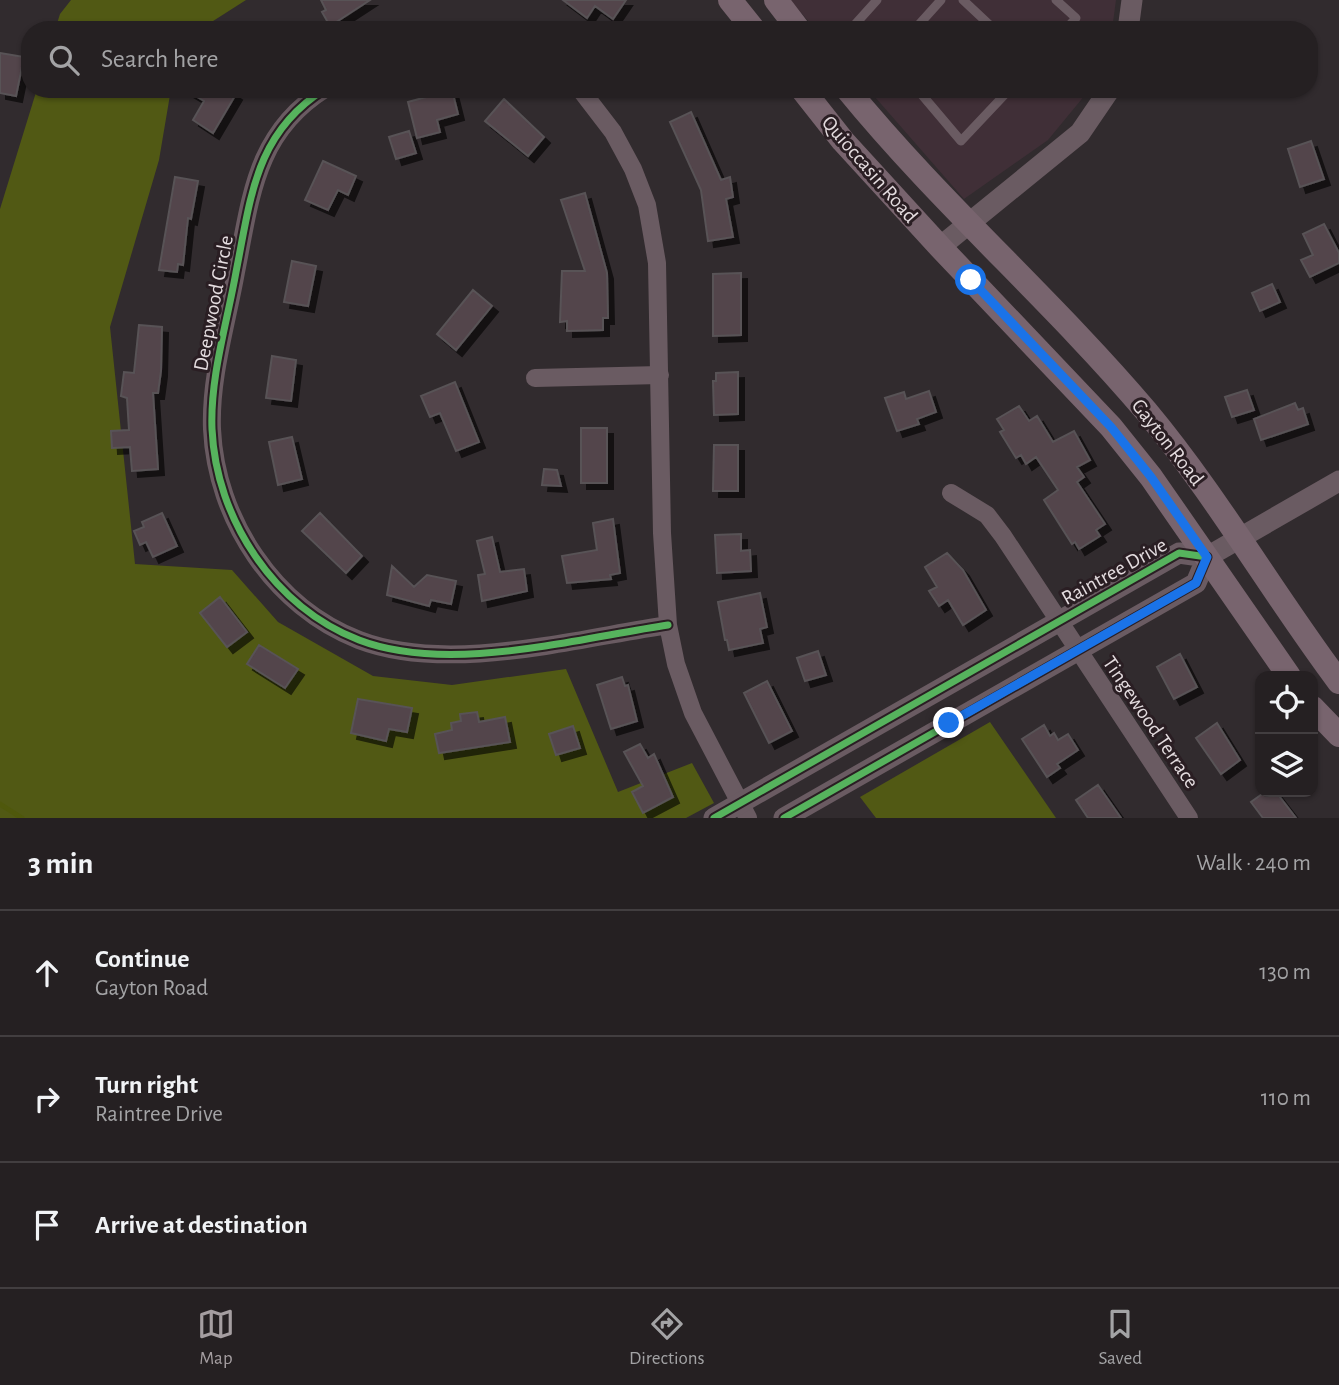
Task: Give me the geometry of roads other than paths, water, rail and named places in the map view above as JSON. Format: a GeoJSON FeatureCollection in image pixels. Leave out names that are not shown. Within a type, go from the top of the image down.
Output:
{"type":"FeatureCollection","features":[{"type":"Feature","properties":{"kind":"main road"},"geometry":{"type":"LineString","coordinates":[[730,0],[747,21]]}},
{"type":"Feature","properties":{"kind":"main road"},"geometry":{"type":"LineString","coordinates":[[776,0],[792,21]]}},
{"type":"Feature","properties":{"kind":"main road","name":"Quioccasin Road"},"geometry":{"type":"LineString","coordinates":[[809,98],[843,141],[940,247]]}},
{"type":"Feature","properties":{"kind":"main road","name":"Quioccasin Road"},"geometry":{"type":"LineString","coordinates":[[856,98],[969,224]]}},
{"type":"Feature","properties":{"kind":"main road","name":"Gayton Road"},"geometry":{"type":"LineString","coordinates":[[969,224],[1100,360],[1146,412],[1339,682]]}},
{"type":"Feature","properties":{"kind":"main road","name":"Gayton Road"},"geometry":{"type":"LineString","coordinates":[[940,247],[1111,427],[1151,477],[1286,671]]}},
{"type":"Feature","properties":{"kind":"main road"},"geometry":{"type":"LineString","coordinates":[[1318,713],[1339,735]]}},
{"type":"Feature","properties":{"kind":"street"},"geometry":{"type":"LineString","coordinates":[[1129,21],[1132,0]]}},
{"type":"Feature","properties":{"kind":"street","name":"Deepwood Circle"},"geometry":{"type":"LineString","coordinates":[[312,98],[297,108],[265,151],[252,194],[216,379],[212,428],[216,464],[226,499],[247,544],[275,582],[315,616],[359,640],[412,653],[461,657],[668,625]]}},
{"type":"Feature","properties":{"kind":"street"},"geometry":{"type":"LineString","coordinates":[[587,98],[613,132],[633,169],[647,205],[657,263],[662,533],[668,625],[676,664],[693,713],[744,811]]}},
{"type":"Feature","properties":{"kind":"street"},"geometry":{"type":"LineString","coordinates":[[940,247],[1080,133],[1104,98]]}},
{"type":"Feature","properties":{"kind":"street"},"geometry":{"type":"LineString","coordinates":[[535,378],[660,375]]}},
{"type":"Feature","properties":{"kind":"street"},"geometry":{"type":"LineString","coordinates":[[784,818],[1196,583],[1207,557],[1339,481]]}},
{"type":"Feature","properties":{"kind":"street","name":"Tingewood Terrace"},"geometry":{"type":"LineString","coordinates":[[951,493],[987,515],[1189,818]]}},
{"type":"Feature","properties":{"kind":"street","name":"Raintree Drive"},"geometry":{"type":"LineString","coordinates":[[714,818],[744,811],[1058,621],[1179,553],[1207,557]]}},
{"type":"Feature","properties":{"kind":"lane"},"geometry":{"type":"LineString","coordinates":[[858,21],[877,0]]}},
{"type":"Feature","properties":{"kind":"lane"},"geometry":{"type":"LineString","coordinates":[[922,21],[941,0]]}},
{"type":"Feature","properties":{"kind":"lane"},"geometry":{"type":"LineString","coordinates":[[963,0],[980,21]]}},
{"type":"Feature","properties":{"kind":"lane"},"geometry":{"type":"LineString","coordinates":[[1056,0],[1076,18],[1073,21]]}},
{"type":"Feature","properties":{"kind":"lane"},"geometry":{"type":"LineString","coordinates":[[927,98],[961,141],[1002,98]]}},
{"type":"Feature","properties":{"kind":"waterway"},"geometry":{"type":"LineString","coordinates":[[0,804],[22,818]]}}]}
